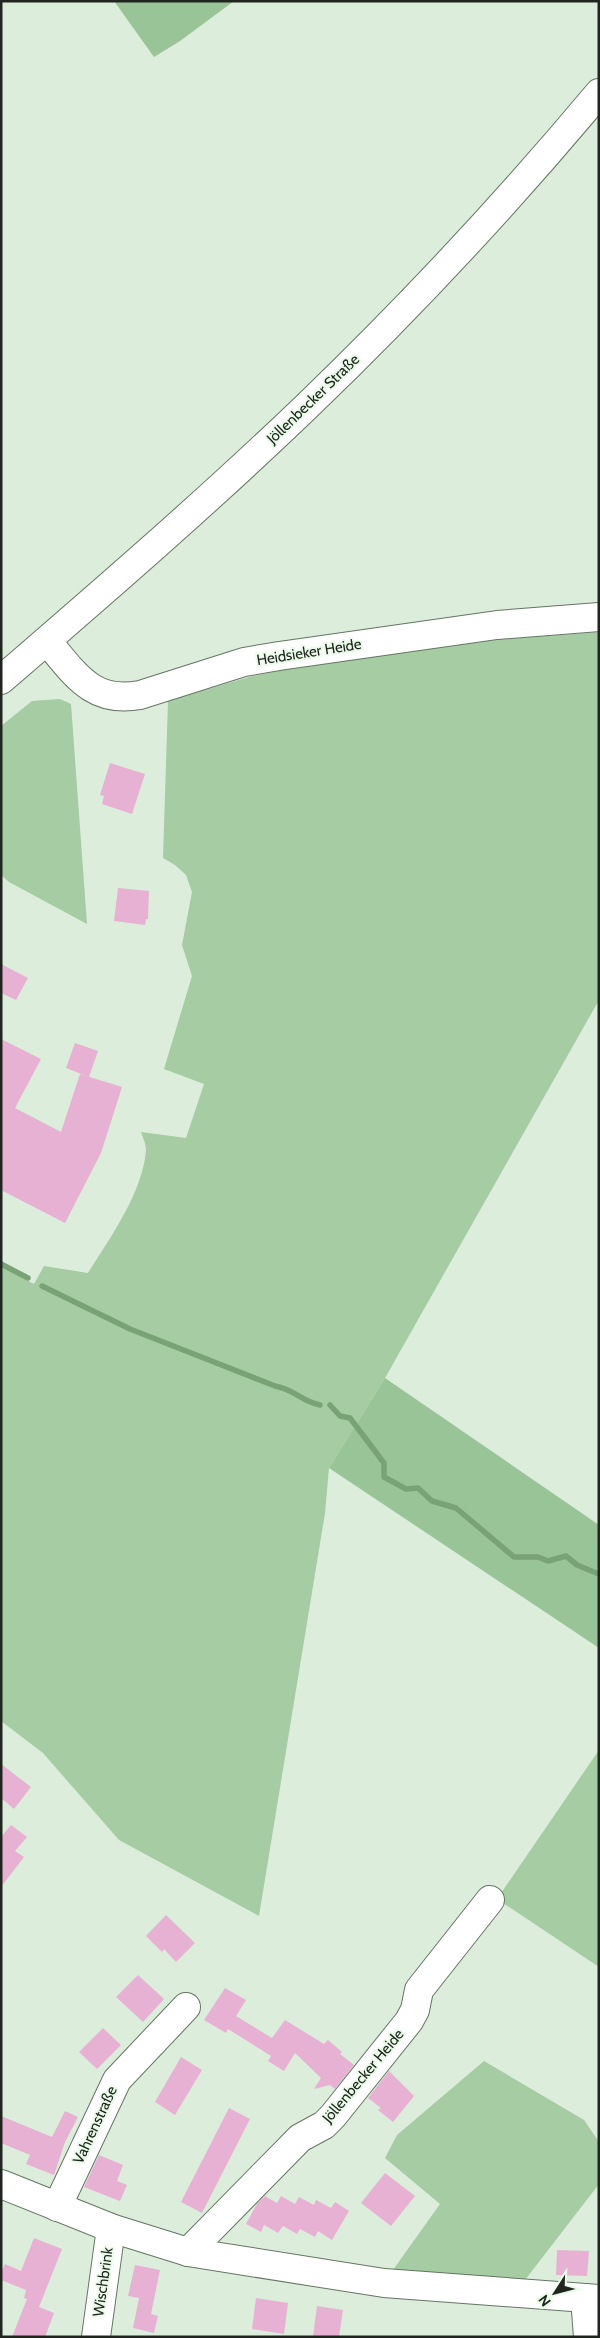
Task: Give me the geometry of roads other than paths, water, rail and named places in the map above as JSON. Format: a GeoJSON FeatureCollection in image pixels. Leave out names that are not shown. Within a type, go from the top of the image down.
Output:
{"type":"FeatureCollection","features":[{"type":"Feature","properties":{"kind":"street","name":"Jöllenbecker Straße"},"geometry":{"type":"LineString","coordinates":[[1,680],[170,532],[306,406],[452,259],[538,166],[599,93]]}},
{"type":"Feature","properties":{"kind":"street","name":"Heidsieker Heide"},"geometry":{"type":"LineString","coordinates":[[47,640],[78,678],[92,689],[108,696],[126,698],[244,662],[279,656],[498,625],[599,617]]}},
{"type":"Feature","properties":{"kind":"street","name":"Jöllenbecker Heide"},"geometry":{"type":"LineString","coordinates":[[188,2252],[300,2138],[324,2124],[333,2116],[410,2021],[415,2010],[419,1990],[490,1900]]}},
{"type":"Feature","properties":{"kind":"street","name":"Vahrenstraße"},"geometry":{"type":"LineString","coordinates":[[57,2207],[116,2080],[186,2007]]}},
{"type":"Feature","properties":{"kind":"street"},"geometry":{"type":"LineString","coordinates":[[1,2184],[111,2228],[188,2252],[384,2283],[594,2297],[588,2337]]}},
{"type":"Feature","properties":{"kind":"street","name":"Wischbrink"},"geometry":{"type":"LineString","coordinates":[[96,2337],[111,2228]]}},
{"type":"Feature","properties":{"kind":"waterway"},"geometry":{"type":"LineString","coordinates":[[1,1264],[28,1278]]}},
{"type":"Feature","properties":{"kind":"waterway"},"geometry":{"type":"LineString","coordinates":[[42,1286],[130,1329],[288,1390],[320,1405]]}},
{"type":"Feature","properties":{"kind":"waterway"},"geometry":{"type":"LineString","coordinates":[[330,1405],[340,1416],[350,1418],[384,1463],[384,1477],[406,1489],[418,1488],[432,1501],[456,1508],[514,1557],[538,1557],[548,1561],[566,1556],[577,1565],[599,1574]]}}]}
